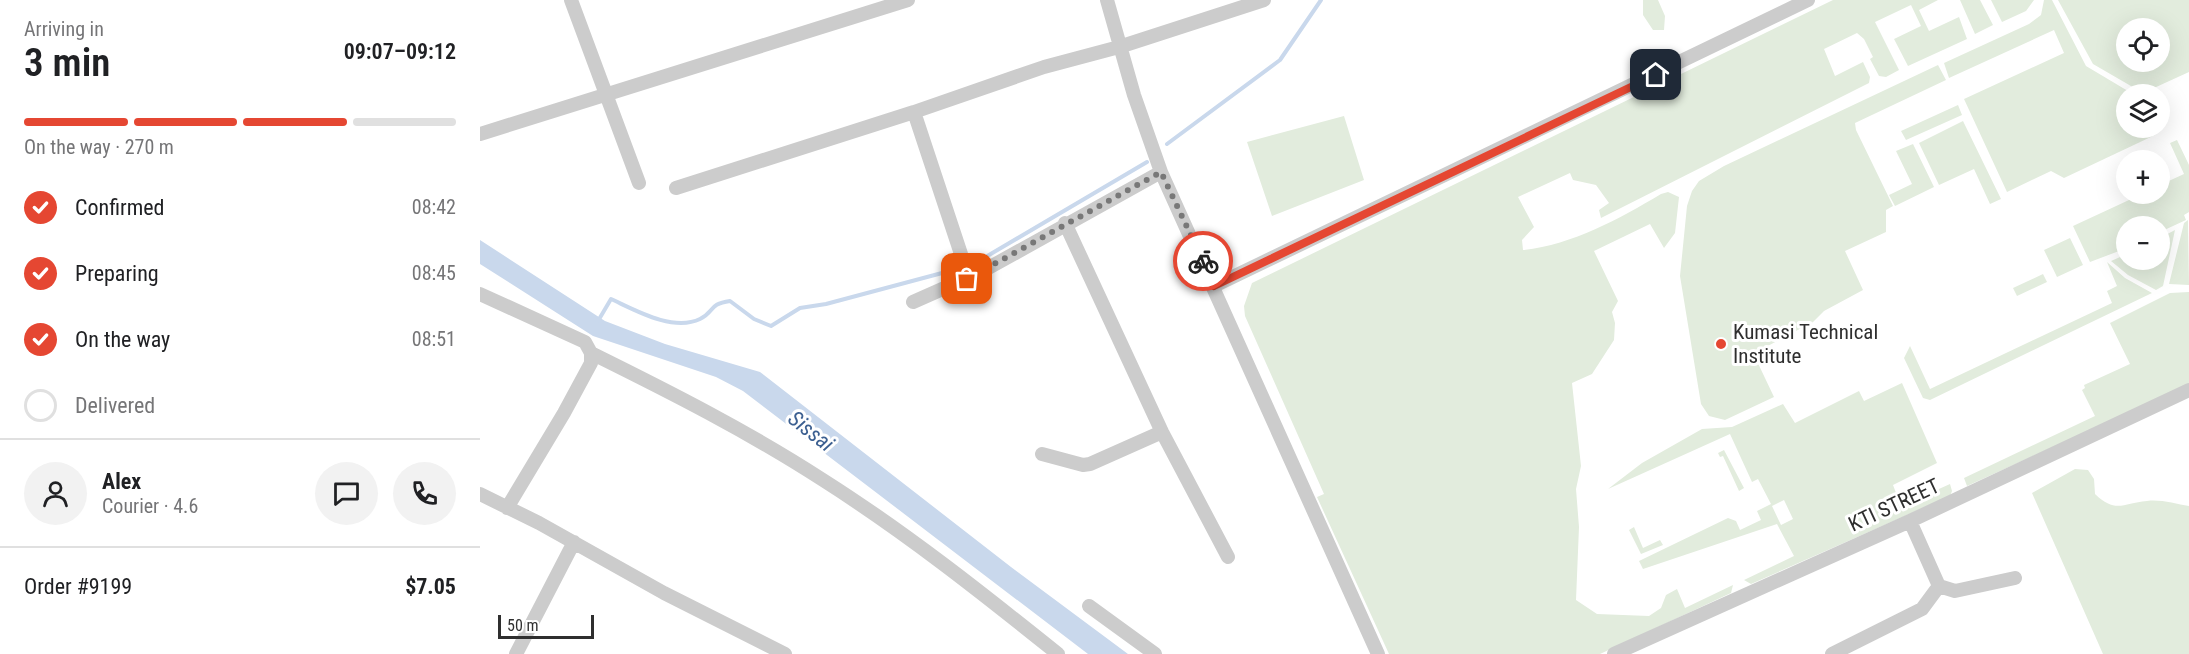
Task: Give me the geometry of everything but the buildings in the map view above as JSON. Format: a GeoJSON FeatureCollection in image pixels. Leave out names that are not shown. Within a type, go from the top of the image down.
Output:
{"type":"FeatureCollection","features":[{"type":"Feature","properties":{"kind":"street"},"geometry":{"type":"LineString","coordinates":[[571,0],[639,183]]}},
{"type":"Feature","properties":{"kind":"street"},"geometry":{"type":"LineString","coordinates":[[480,134],[908,0]]}},
{"type":"Feature","properties":{"kind":"street"},"geometry":{"type":"LineString","coordinates":[[1107,0],[1144,129],[1161,172],[1378,654]]}},
{"type":"Feature","properties":{"kind":"street"},"geometry":{"type":"LineString","coordinates":[[676,188],[914,112],[1044,67],[1119,47],[1263,0]]}},
{"type":"Feature","properties":{"kind":"street"},"geometry":{"type":"LineString","coordinates":[[1214,286],[1808,0]]}},
{"type":"Feature","properties":{"kind":"street"},"geometry":{"type":"LineString","coordinates":[[914,112],[961,254]]}},
{"type":"Feature","properties":{"kind":"street"},"geometry":{"type":"LineString","coordinates":[[913,302],[983,271],[1161,172]]}},
{"type":"Feature","properties":{"kind":"street"},"geometry":{"type":"LineString","coordinates":[[1065,224],[1162,432],[1228,557]]}},
{"type":"Feature","properties":{"kind":"street"},"geometry":{"type":"LineString","coordinates":[[480,294],[585,342],[591,353],[591,363],[564,413],[507,508]]}},
{"type":"Feature","properties":{"kind":"street"},"geometry":{"type":"LineString","coordinates":[[591,353],[693,403],[824,480],[964,579],[1058,654]]}},
{"type":"Feature","properties":{"kind":"street","name":"KTI STREET"},"geometry":{"type":"LineString","coordinates":[[1614,654],[1910,521],[2189,390]]}},
{"type":"Feature","properties":{"kind":"street"},"geometry":{"type":"LineString","coordinates":[[1042,454],[1083,465],[1090,464],[1162,432]]}},
{"type":"Feature","properties":{"kind":"street"},"geometry":{"type":"LineString","coordinates":[[480,494],[574,542],[664,593],[785,654]]}},
{"type":"Feature","properties":{"kind":"street"},"geometry":{"type":"LineString","coordinates":[[1910,521],[1939,586],[1955,591],[2015,579]]}},
{"type":"Feature","properties":{"kind":"street"},"geometry":{"type":"LineString","coordinates":[[516,654],[574,542]]}},
{"type":"Feature","properties":{"kind":"street"},"geometry":{"type":"LineString","coordinates":[[1832,654],[1922,609],[1939,586]]}},
{"type":"Feature","properties":{"kind":"street"},"geometry":{"type":"LineString","coordinates":[[1089,606],[1155,654]]}},
{"type":"Feature","properties":{"kind":"green space"},"geometry":{"type":"Polygon","coordinates":[[[1643,0],[1658,0],[1665,16],[1664,30],[1653,30],[1643,15],[1643,0]]]}},
{"type":"Feature","properties":{"kind":"green space"},"geometry":{"type":"Polygon","coordinates":[[[1833,0],[1938,0],[1919,10],[1929,31],[1959,17],[1967,39],[1908,66],[1894,39],[1921,26],[1911,5],[1875,22],[1899,70],[1886,77],[1879,76],[1870,59],[1873,57],[1864,39],[1857,33],[1824,49],[1835,76],[1863,62],[1870,77],[1869,83],[1601,218],[1599,210],[1609,203],[1596,185],[1573,180],[1570,173],[1518,197],[1534,227],[1522,240],[1523,250],[1577,237],[1629,213],[1661,194],[1668,192],[1679,197],[1675,233],[1664,248],[1650,224],[1594,251],[1618,301],[1612,312],[1615,323],[1614,340],[1592,374],[1572,383],[1581,466],[1576,489],[1579,527],[1576,600],[1597,614],[1649,616],[1661,608],[1666,595],[1677,589],[1685,608],[1733,585],[1731,593],[1600,654],[1389,654],[1317,497],[1324,494],[1245,316],[1244,306],[1252,283],[1833,0]]]}},
{"type":"Feature","properties":{"kind":"green space"},"geometry":{"type":"Polygon","coordinates":[[[1960,0],[1980,0],[1993,25],[1975,34],[1960,0]]]}},
{"type":"Feature","properties":{"kind":"green space"},"geometry":{"type":"Polygon","coordinates":[[[1991,0],[2034,0],[2026,11],[2002,22],[1991,0]]]}},
{"type":"Feature","properties":{"kind":"green space"},"geometry":{"type":"Polygon","coordinates":[[[2044,0],[2052,0],[2086,66],[2116,84],[2116,138],[2149,138],[2123,150],[2116,150],[2116,153],[2064,178],[2051,171],[2007,192],[1964,99],[2064,53],[2054,30],[1949,78],[1944,63],[2029,24],[2041,15],[2044,0]]]}},
{"type":"Feature","properties":{"kind":"green space"},"geometry":{"type":"Polygon","coordinates":[[[2058,0],[2189,0],[2189,72],[2163,84],[2127,84],[2093,64],[2058,0]]]}},
{"type":"Feature","properties":{"kind":"green space"},"geometry":{"type":"Polygon","coordinates":[[[1938,65],[1946,80],[1855,123],[1856,130],[1893,206],[1886,210],[1886,232],[1845,251],[1863,290],[1824,311],[1813,322],[1762,349],[1755,357],[1774,397],[1725,420],[1709,416],[1701,404],[1680,276],[1687,206],[1692,191],[1699,181],[1724,166],[1938,65]]]}},
{"type":"Feature","properties":{"kind":"green space"},"geometry":{"type":"Polygon","coordinates":[[[1958,105],[1962,115],[1906,140],[1901,131],[1958,105]]]}},
{"type":"Feature","properties":{"kind":"green space"},"geometry":{"type":"Polygon","coordinates":[[[1344,116],[1364,180],[1272,216],[1247,142],[1344,116]]]}},
{"type":"Feature","properties":{"kind":"green space"},"geometry":{"type":"Polygon","coordinates":[[[1963,121],[2001,199],[1990,204],[1974,169],[1939,185],[1919,143],[1963,121]]]}},
{"type":"Feature","properties":{"kind":"green space"},"geometry":{"type":"Polygon","coordinates":[[[2177,140],[2189,165],[2189,212],[2184,215],[2186,220],[2170,227],[2170,216],[2116,216],[2116,252],[2090,262],[2073,226],[2120,204],[2170,204],[2170,180],[2184,174],[2170,143],[2177,140]]]}},
{"type":"Feature","properties":{"kind":"green space"},"geometry":{"type":"Polygon","coordinates":[[[1913,144],[1934,187],[1895,206],[1889,195],[1912,184],[1896,151],[1913,144]]]}},
{"type":"Feature","properties":{"kind":"green space"},"geometry":{"type":"Polygon","coordinates":[[[2188,220],[2189,285],[2169,284],[2184,223],[2188,220]]]}},
{"type":"Feature","properties":{"kind":"green space"},"geometry":{"type":"Polygon","coordinates":[[[2175,230],[2170,253],[2170,233],[2175,230]]]}},
{"type":"Feature","properties":{"kind":"green space"},"geometry":{"type":"Polygon","coordinates":[[[2070,238],[2083,265],[2057,277],[2044,250],[2070,238]]]}},
{"type":"Feature","properties":{"kind":"green space"},"geometry":{"type":"Polygon","coordinates":[[[2107,262],[2125,278],[2152,293],[1930,400],[1923,398],[1904,358],[1910,346],[1930,389],[2112,303],[2107,291],[2117,286],[2107,262]]]}},
{"type":"Feature","properties":{"kind":"green space"},"geometry":{"type":"Polygon","coordinates":[[[2122,270],[2166,270],[2163,286],[2156,290],[2122,270]]]}},
{"type":"Feature","properties":{"kind":"green space"},"geometry":{"type":"Polygon","coordinates":[[[2043,274],[2047,282],[2017,296],[2013,288],[2043,274]]]}},
{"type":"Feature","properties":{"kind":"green space"},"geometry":{"type":"Polygon","coordinates":[[[2189,292],[2189,385],[1967,486],[1964,478],[2095,416],[2082,390],[2085,388],[2084,385],[2130,364],[2110,323],[2170,293],[2189,292]]]}},
{"type":"Feature","properties":{"kind":"green space"},"geometry":{"type":"Polygon","coordinates":[[[1902,383],[1937,463],[1893,485],[1901,506],[1950,484],[1952,491],[1950,496],[1751,584],[1744,580],[1794,556],[1777,524],[1643,569],[1639,561],[1728,518],[1736,521],[1740,530],[1761,520],[1757,511],[1771,504],[1758,479],[1752,482],[1730,434],[1608,489],[1642,463],[1702,429],[1732,427],[1783,404],[1795,423],[1859,391],[1864,401],[1902,383]],[[1784,500],[1772,506],[1781,525],[1793,519],[1784,500]]]}},
{"type":"Feature","properties":{"kind":"green space"},"geometry":{"type":"Polygon","coordinates":[[[1724,450],[1744,488],[1739,491],[1723,456],[1720,457],[1718,453],[1724,450]]]}},
{"type":"Feature","properties":{"kind":"green space"},"geometry":{"type":"Polygon","coordinates":[[[2075,469],[2088,470],[2094,479],[2095,494],[2114,506],[2157,501],[2189,506],[2189,654],[2103,654],[2032,493],[2075,469]]]}},
{"type":"Feature","properties":{"kind":"green space"},"geometry":{"type":"Polygon","coordinates":[[[1634,527],[1643,548],[1660,540],[1663,545],[1641,554],[1629,530],[1634,527]]]}},
{"type":"Feature","properties":{"kind":"water","name":"Sissai"},"geometry":{"type":"Polygon","coordinates":[[[480,240],[605,321],[665,344],[760,372],[1011,567],[1128,654],[1088,654],[743,391],[716,377],[593,336],[480,264],[480,240]]]}},
{"type":"Feature","properties":{"kind":"waterway"},"geometry":{"type":"LineString","coordinates":[[1167,144],[1280,60],[1321,0]]}},
{"type":"Feature","properties":{"kind":"waterway"},"geometry":{"type":"LineString","coordinates":[[598,321],[611,299],[654,318],[678,323],[700,319],[718,304],[730,301],[754,319],[771,326],[800,308],[826,304],[972,265],[1147,162]]}},
{"type":"Feature","properties":{"kind":"way so far"},"geometry":{"type":"LineString","coordinates":[[967,279],[1161,172],[1203,261]]}},
{"type":"Feature","properties":{"kind":"place","name":"Kumasi Technical Institute"},"geometry":{"type":"Point","coordinates":[1721,344]}},
{"type":"Feature","properties":{"kind":"route"},"geometry":{"type":"LineString","coordinates":[[1203,261],[1214,286],[1656,75]]}}]}
